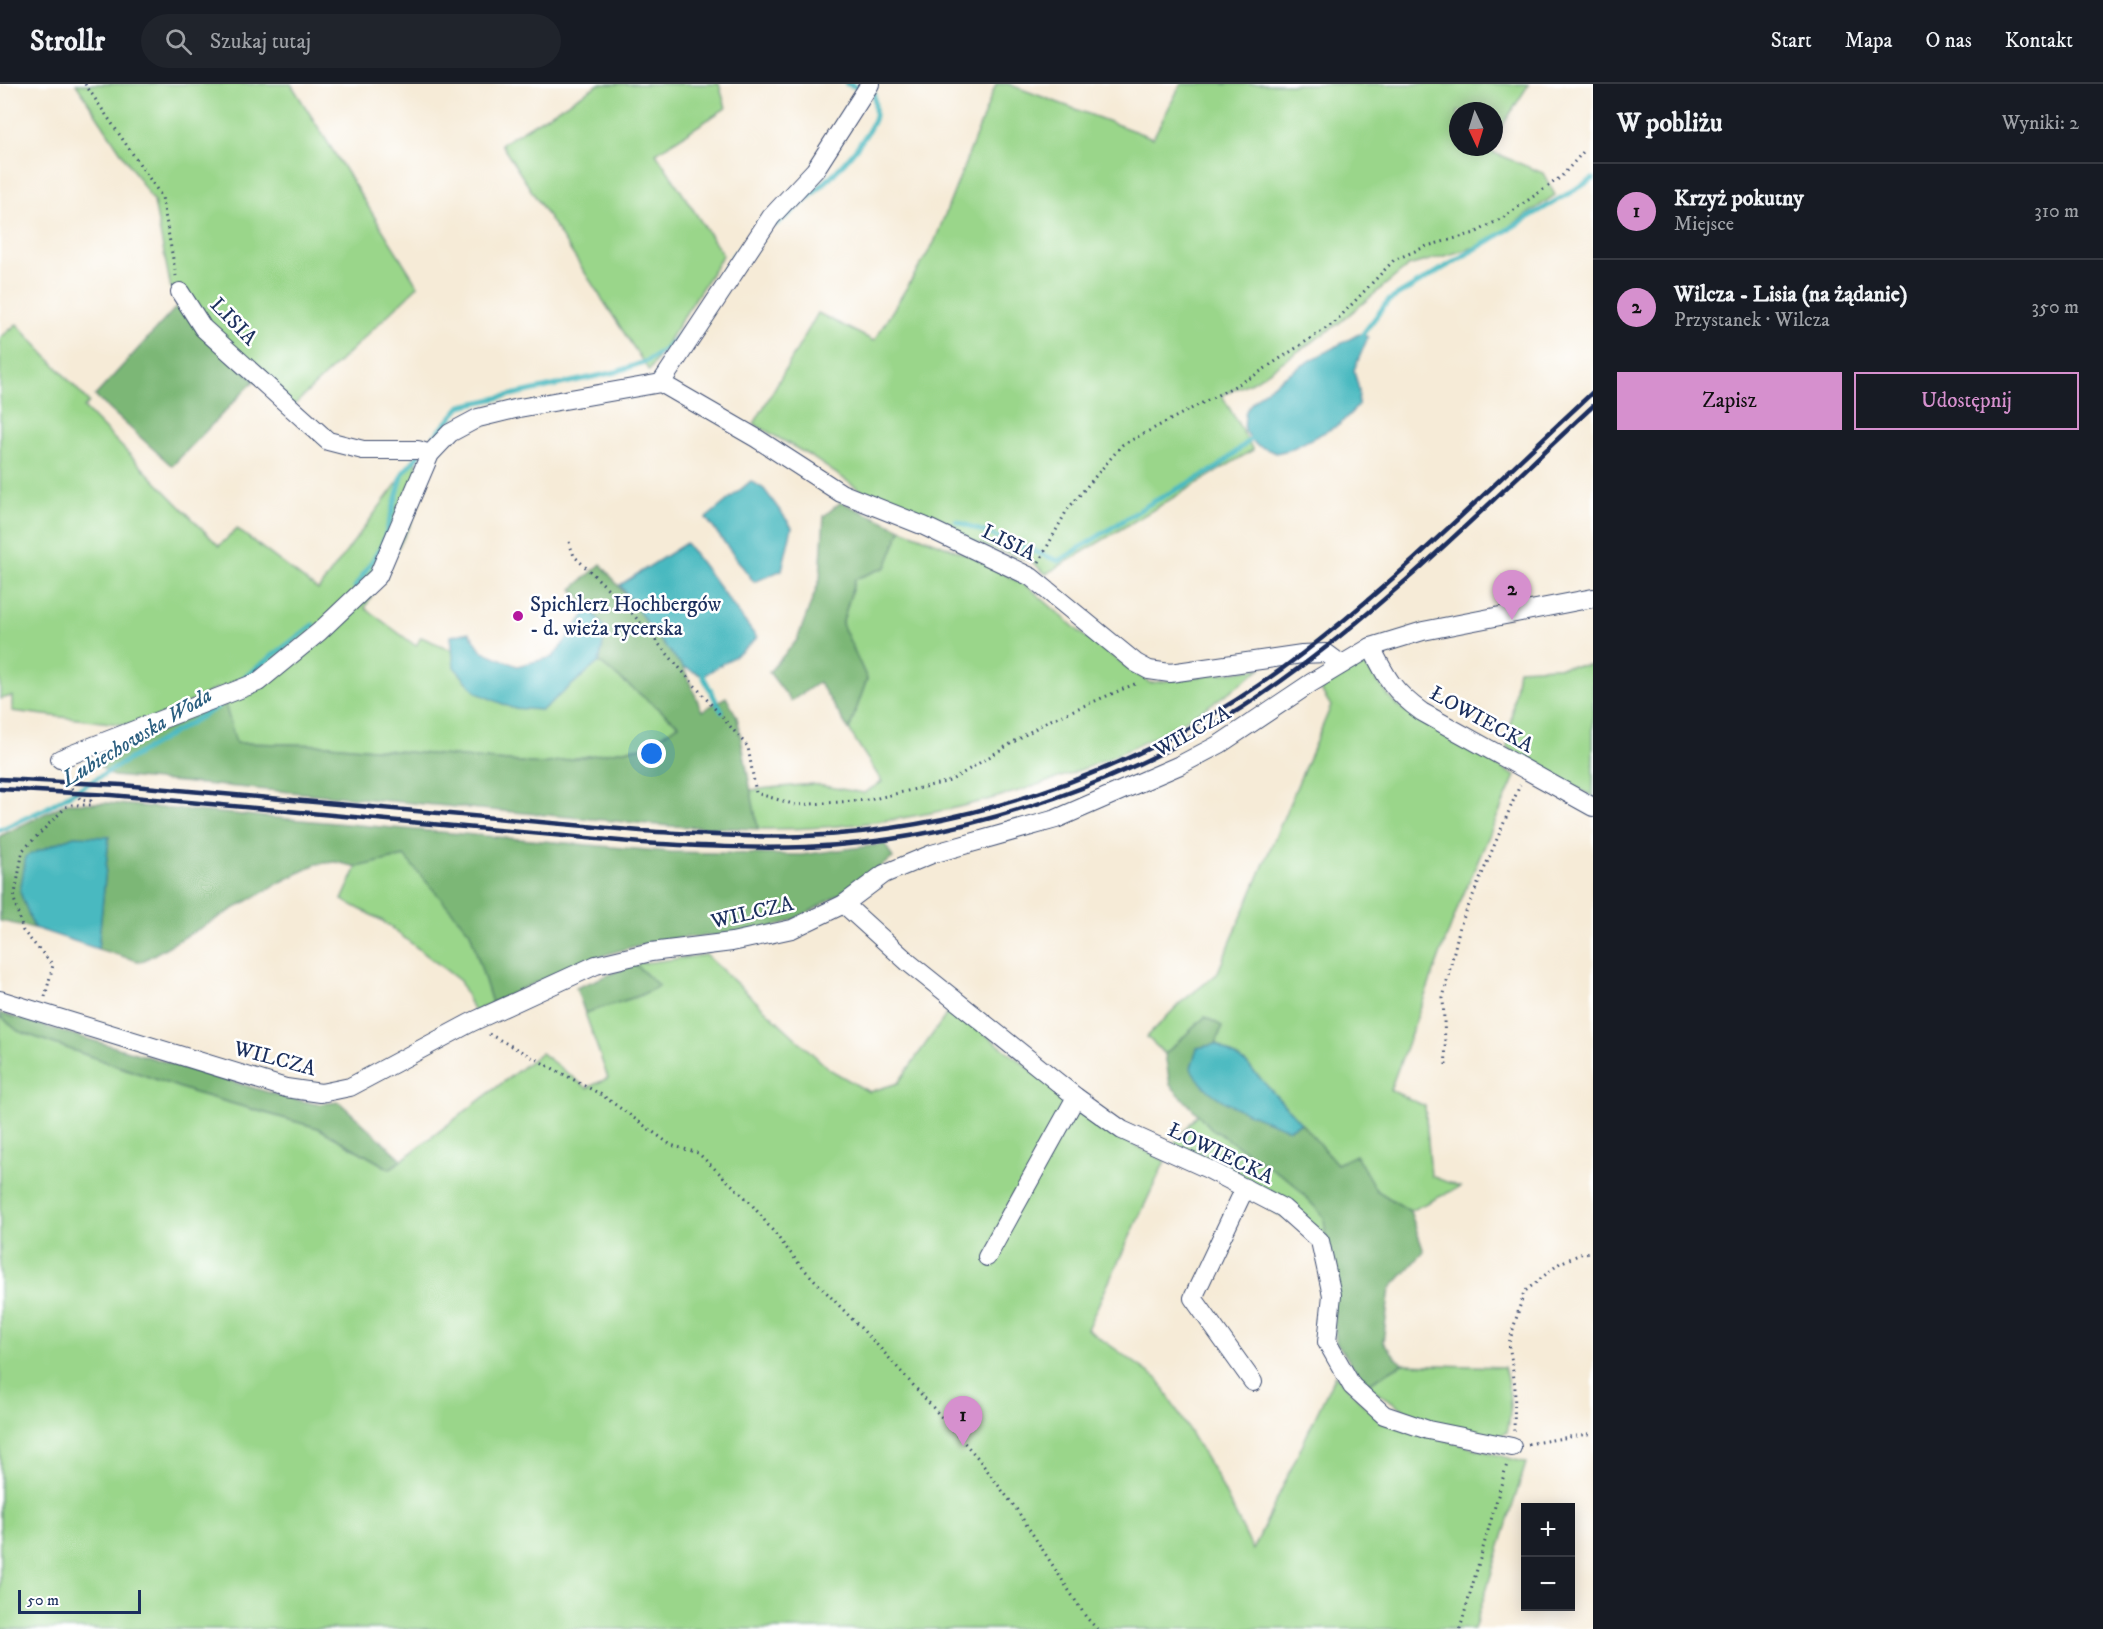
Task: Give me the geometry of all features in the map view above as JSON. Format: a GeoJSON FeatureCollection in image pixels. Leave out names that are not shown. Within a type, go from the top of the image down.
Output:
{"type":"FeatureCollection","features":[{"type":"Feature","properties":{"kind":"street"},"geometry":{"type":"LineString","coordinates":[[60,766],[258,682],[319,632],[378,576],[430,454],[450,433],[478,418],[519,408],[661,383],[771,217],[815,170],[870,84]]}},
{"type":"Feature","properties":{"kind":"street","name":"LISIA"},"geometry":{"type":"LineString","coordinates":[[180,292],[203,328],[328,441],[363,450],[418,450],[430,454]]}},
{"type":"Feature","properties":{"kind":"street","name":"LISIA"},"geometry":{"type":"LineString","coordinates":[[661,383],[756,438],[841,493],[924,526],[1031,577],[1136,663],[1149,670]]}},
{"type":"Feature","properties":{"kind":"street","name":"WILCZA"},"geometry":{"type":"LineString","coordinates":[[0,1000],[286,1088],[321,1093],[350,1087],[470,1023],[596,965],[651,952],[764,936],[792,929],[844,904],[884,874],[913,862],[1056,819],[1160,775],[1220,744],[1341,664],[1371,648],[1423,631],[1593,598]]}},
{"type":"Feature","properties":{"kind":"street","name":"ŁOWIECKA"},"geometry":{"type":"LineString","coordinates":[[1371,648],[1389,683],[1399,695],[1422,712],[1593,807]]}},
{"type":"Feature","properties":{"kind":"street"},"geometry":{"type":"LineString","coordinates":[[1149,670],[1170,673],[1291,655],[1326,653],[1341,664]]}},
{"type":"Feature","properties":{"kind":"street","name":"ŁOWIECKA"},"geometry":{"type":"LineString","coordinates":[[844,904],[909,963],[1076,1097],[1122,1130],[1283,1208],[1320,1242],[1332,1295],[1327,1342],[1352,1386],[1384,1415],[1428,1430],[1512,1447]]}},
{"type":"Feature","properties":{"kind":"street"},"geometry":{"type":"LineString","coordinates":[[987,1257],[1076,1097]]}},
{"type":"Feature","properties":{"kind":"street"},"geometry":{"type":"LineString","coordinates":[[1245,1188],[1193,1298],[1253,1382]]}},
{"type":"Feature","properties":{"kind":"path","name":"LISIA"},"geometry":{"type":"LineString","coordinates":[[85,84],[162,196],[180,292]]}},
{"type":"Feature","properties":{"kind":"path"},"geometry":{"type":"LineString","coordinates":[[1040,560],[1044,548],[1067,510],[1122,445],[1252,377],[1334,323],[1394,260],[1427,246],[1474,233],[1504,217],[1561,177],[1584,152]]}},
{"type":"Feature","properties":{"kind":"path"},"geometry":{"type":"LineString","coordinates":[[569,542],[574,556],[625,605],[748,747],[756,793],[796,805],[869,800],[950,781],[1046,722],[1141,681],[1149,670]]}},
{"type":"Feature","properties":{"kind":"path"},"geometry":{"type":"LineString","coordinates":[[41,1011],[53,965],[23,931],[14,898],[23,850],[68,804],[91,805],[91,801],[81,800],[60,766]]}},
{"type":"Feature","properties":{"kind":"path"},"geometry":{"type":"LineString","coordinates":[[1446,1065],[1443,998],[1460,926],[1526,769]]}},
{"type":"Feature","properties":{"kind":"path"},"geometry":{"type":"LineString","coordinates":[[470,1023],[603,1095],[671,1145],[698,1153],[749,1201],[800,1265],[881,1349],[977,1458],[1017,1510],[1086,1617],[1097,1629]]}},
{"type":"Feature","properties":{"kind":"path"},"geometry":{"type":"LineString","coordinates":[[1460,1629],[1512,1447],[1515,1423],[1515,1386],[1509,1343],[1524,1292],[1560,1263],[1583,1253],[1593,1252]]}},
{"type":"Feature","properties":{"kind":"path"},"geometry":{"type":"LineString","coordinates":[[1512,1447],[1584,1432],[1593,1433]]}},
{"type":"Feature","properties":{"kind":"green space"},"geometry":{"type":"Polygon","coordinates":[[[76,84],[291,84],[418,286],[287,412],[179,304],[171,289],[154,202],[76,84]]]}},
{"type":"Feature","properties":{"kind":"green space"},"geometry":{"type":"Polygon","coordinates":[[[599,84],[719,84],[726,108],[656,153],[723,255],[649,371],[501,144],[599,84]]]}},
{"type":"Feature","properties":{"kind":"green space"},"geometry":{"type":"Polygon","coordinates":[[[996,84],[1008,84],[1153,138],[1181,84],[1529,84],[1503,125],[1503,102],[1449,102],[1449,156],[1502,156],[1543,173],[1555,195],[1483,245],[1408,266],[1338,324],[1256,380],[1222,395],[1253,450],[1046,574],[1031,561],[984,546],[862,491],[810,456],[754,424],[818,313],[874,341],[934,243],[996,84]]]}},
{"type":"Feature","properties":{"kind":"green space"},"geometry":{"type":"Polygon","coordinates":[[[179,304],[254,381],[172,466],[95,396],[179,304]]]}},
{"type":"Feature","properties":{"kind":"green space"},"geometry":{"type":"Polygon","coordinates":[[[17,324],[89,402],[84,408],[219,546],[237,529],[318,590],[417,456],[417,469],[429,474],[410,526],[365,608],[416,646],[421,637],[452,650],[463,678],[473,688],[498,701],[512,706],[542,710],[599,662],[679,725],[642,747],[542,764],[329,745],[235,743],[224,700],[217,688],[174,711],[135,726],[12,711],[12,696],[0,699],[0,338],[17,324]]]}},
{"type":"Feature","properties":{"kind":"green space"},"geometry":{"type":"Polygon","coordinates":[[[841,502],[901,529],[886,567],[855,579],[842,624],[867,679],[849,730],[819,682],[791,701],[769,672],[797,640],[820,579],[824,516],[841,502]]]}},
{"type":"Feature","properties":{"kind":"green space"},"geometry":{"type":"Polygon","coordinates":[[[901,529],[973,557],[1030,588],[1083,635],[1150,683],[1261,668],[1208,706],[1150,739],[1088,767],[1023,790],[956,807],[889,820],[823,827],[758,829],[750,790],[812,784],[864,793],[882,782],[849,730],[867,679],[842,624],[855,579],[886,567],[901,529]]]}},
{"type":"Feature","properties":{"kind":"green space"},"geometry":{"type":"Polygon","coordinates":[[[601,564],[683,667],[702,711],[726,697],[737,717],[758,829],[670,826],[113,776],[95,762],[117,745],[224,700],[236,743],[329,745],[542,764],[642,747],[679,725],[599,662],[606,629],[572,589],[601,564]]]}},
{"type":"Feature","properties":{"kind":"green space"},"geometry":{"type":"Polygon","coordinates":[[[1354,665],[1365,665],[1395,704],[1515,776],[1458,907],[1390,1090],[1425,1106],[1431,1176],[1460,1187],[1410,1211],[1376,1190],[1356,1156],[1337,1164],[1247,1064],[1216,1044],[1222,1026],[1205,1017],[1165,1054],[1147,1037],[1180,1003],[1217,974],[1331,706],[1321,690],[1354,665]]]}},
{"type":"Feature","properties":{"kind":"green space"},"geometry":{"type":"Polygon","coordinates":[[[1593,665],[1593,797],[1507,748],[1518,669],[1593,665]]]}},
{"type":"Feature","properties":{"kind":"green space"},"geometry":{"type":"Polygon","coordinates":[[[67,803],[106,803],[670,852],[801,855],[885,844],[893,858],[818,907],[775,927],[739,934],[667,940],[628,948],[569,968],[492,1003],[470,932],[404,856],[357,867],[336,862],[316,864],[141,962],[98,949],[109,837],[20,892],[34,928],[0,921],[0,836],[67,803]]]}},
{"type":"Feature","properties":{"kind":"green space"},"geometry":{"type":"Polygon","coordinates":[[[405,856],[470,932],[492,1003],[474,1012],[460,981],[381,920],[342,900],[357,867],[405,856]]]}},
{"type":"Feature","properties":{"kind":"green space"},"geometry":{"type":"Polygon","coordinates":[[[706,955],[829,1069],[869,1092],[898,1083],[951,1008],[1116,1135],[1165,1161],[1087,1329],[1158,1379],[1217,1477],[1253,1550],[1335,1375],[1380,1421],[1526,1463],[1474,1629],[0,1629],[0,1016],[18,1031],[192,1092],[318,1128],[390,1169],[541,1053],[587,1088],[608,1078],[585,1013],[639,996],[658,985],[635,964],[706,955]]]}},
{"type":"Feature","properties":{"kind":"green space"},"geometry":{"type":"Polygon","coordinates":[[[635,964],[659,986],[639,996],[585,1013],[576,988],[635,964]]]}},
{"type":"Feature","properties":{"kind":"green space"},"geometry":{"type":"Polygon","coordinates":[[[0,1013],[281,1096],[316,1104],[339,1102],[402,1159],[390,1169],[318,1128],[192,1092],[18,1031],[0,1016],[0,1013]]]}},
{"type":"Feature","properties":{"kind":"green space"},"geometry":{"type":"Polygon","coordinates":[[[1205,1017],[1222,1026],[1216,1044],[1197,1048],[1232,1105],[1288,1129],[1301,1123],[1337,1164],[1356,1155],[1376,1190],[1410,1211],[1424,1252],[1390,1289],[1383,1342],[1402,1364],[1366,1385],[1336,1342],[1324,1217],[1292,1182],[1211,1128],[1170,1085],[1165,1054],[1205,1017]]]}},
{"type":"Feature","properties":{"kind":"green space"},"geometry":{"type":"Polygon","coordinates":[[[1198,1114],[1211,1128],[1292,1182],[1324,1217],[1327,1245],[1172,1146],[1198,1114]]]}},
{"type":"Feature","properties":{"kind":"green space"},"geometry":{"type":"Polygon","coordinates":[[[1402,1364],[1504,1367],[1510,1400],[1507,1432],[1495,1439],[1419,1419],[1366,1385],[1402,1364]]]}},
{"type":"Feature","properties":{"kind":"water"},"geometry":{"type":"Polygon","coordinates":[[[1359,334],[1368,337],[1354,370],[1359,390],[1358,406],[1339,425],[1289,450],[1276,453],[1256,445],[1244,430],[1246,411],[1253,401],[1297,368],[1359,334]]]}},
{"type":"Feature","properties":{"kind":"water"},"geometry":{"type":"Polygon","coordinates":[[[751,481],[764,489],[792,527],[782,570],[754,582],[706,518],[751,481]]]}},
{"type":"Feature","properties":{"kind":"water"},"geometry":{"type":"Polygon","coordinates":[[[686,543],[757,638],[740,653],[703,676],[683,667],[654,633],[620,585],[686,543]]]}},
{"type":"Feature","properties":{"kind":"water"},"geometry":{"type":"Polygon","coordinates":[[[590,608],[606,630],[599,662],[542,710],[512,708],[477,693],[454,667],[451,636],[469,632],[482,651],[517,666],[553,657],[590,608]]]}},
{"type":"Feature","properties":{"kind":"water"},"geometry":{"type":"Polygon","coordinates":[[[74,836],[109,837],[98,949],[34,928],[20,892],[26,856],[74,836]]]}},
{"type":"Feature","properties":{"kind":"water"},"geometry":{"type":"Polygon","coordinates":[[[1216,1044],[1247,1064],[1301,1123],[1288,1129],[1247,1113],[1208,1090],[1191,1068],[1197,1048],[1216,1044]]]}},
{"type":"Feature","properties":{"kind":"waterway","name":"Lubiechowska Woda"},"geometry":{"type":"LineString","coordinates":[[776,224],[831,177],[856,148],[874,120],[874,93],[847,84]]}},
{"type":"Feature","properties":{"kind":"waterway"},"geometry":{"type":"LineString","coordinates":[[1359,339],[1388,301],[1593,179]]}},
{"type":"Feature","properties":{"kind":"waterway","name":"Lubiechowska Woda"},"geometry":{"type":"LineString","coordinates":[[716,285],[735,254],[742,249]]}},
{"type":"Feature","properties":{"kind":"waterway","name":"Lubiechowska Woda"},"geometry":{"type":"LineString","coordinates":[[435,436],[461,406],[616,372],[647,361],[664,350],[690,325]]}},
{"type":"Feature","properties":{"kind":"waterway"},"geometry":{"type":"LineString","coordinates":[[956,521],[1059,561],[1151,503],[1217,468],[1256,435]]}},
{"type":"Feature","properties":{"kind":"waterway","name":"Lubiechowska Woda"},"geometry":{"type":"LineString","coordinates":[[355,587],[383,544],[403,473],[419,455]]}},
{"type":"Feature","properties":{"kind":"waterway","name":"Lubiechowska Woda"},"geometry":{"type":"LineString","coordinates":[[237,683],[313,625]]}},
{"type":"Feature","properties":{"kind":"waterway","name":"Lubiechowska Woda"},"geometry":{"type":"LineString","coordinates":[[703,676],[722,712]]}},
{"type":"Feature","properties":{"kind":"waterway","name":"Lubiechowska Woda"},"geometry":{"type":"LineString","coordinates":[[0,830],[45,809],[219,706]]}},
{"type":"Feature","properties":{"kind":"railway"},"geometry":{"type":"LineString","coordinates":[[0,779],[122,785],[641,831],[724,835],[806,836],[872,831],[939,820],[1004,803],[1069,782],[1131,757],[1192,726],[1249,692],[1303,653],[1378,591],[1451,526],[1593,392]]}},
{"type":"Feature","properties":{"kind":"railway"},"geometry":{"type":"LineString","coordinates":[[0,789],[111,795],[642,843],[724,847],[806,847],[868,842],[931,832],[994,817],[1056,798],[1174,747],[1281,681],[1363,618],[1402,584],[1593,406]]}},
{"type":"Feature","properties":{"kind":"place","name":"Spichlerz Hochbergów - d. wieża rycerska"},"geometry":{"type":"Point","coordinates":[518,616]}},
{"type":"Feature","properties":{"kind":"place","name":"Wilcza - Lisia (na żądanie)"},"geometry":{"type":"Point","coordinates":[1512,620]}},
{"type":"Feature","properties":{"kind":"place","name":"Krzyż pokutny"},"geometry":{"type":"Point","coordinates":[963,1446]}}]}
